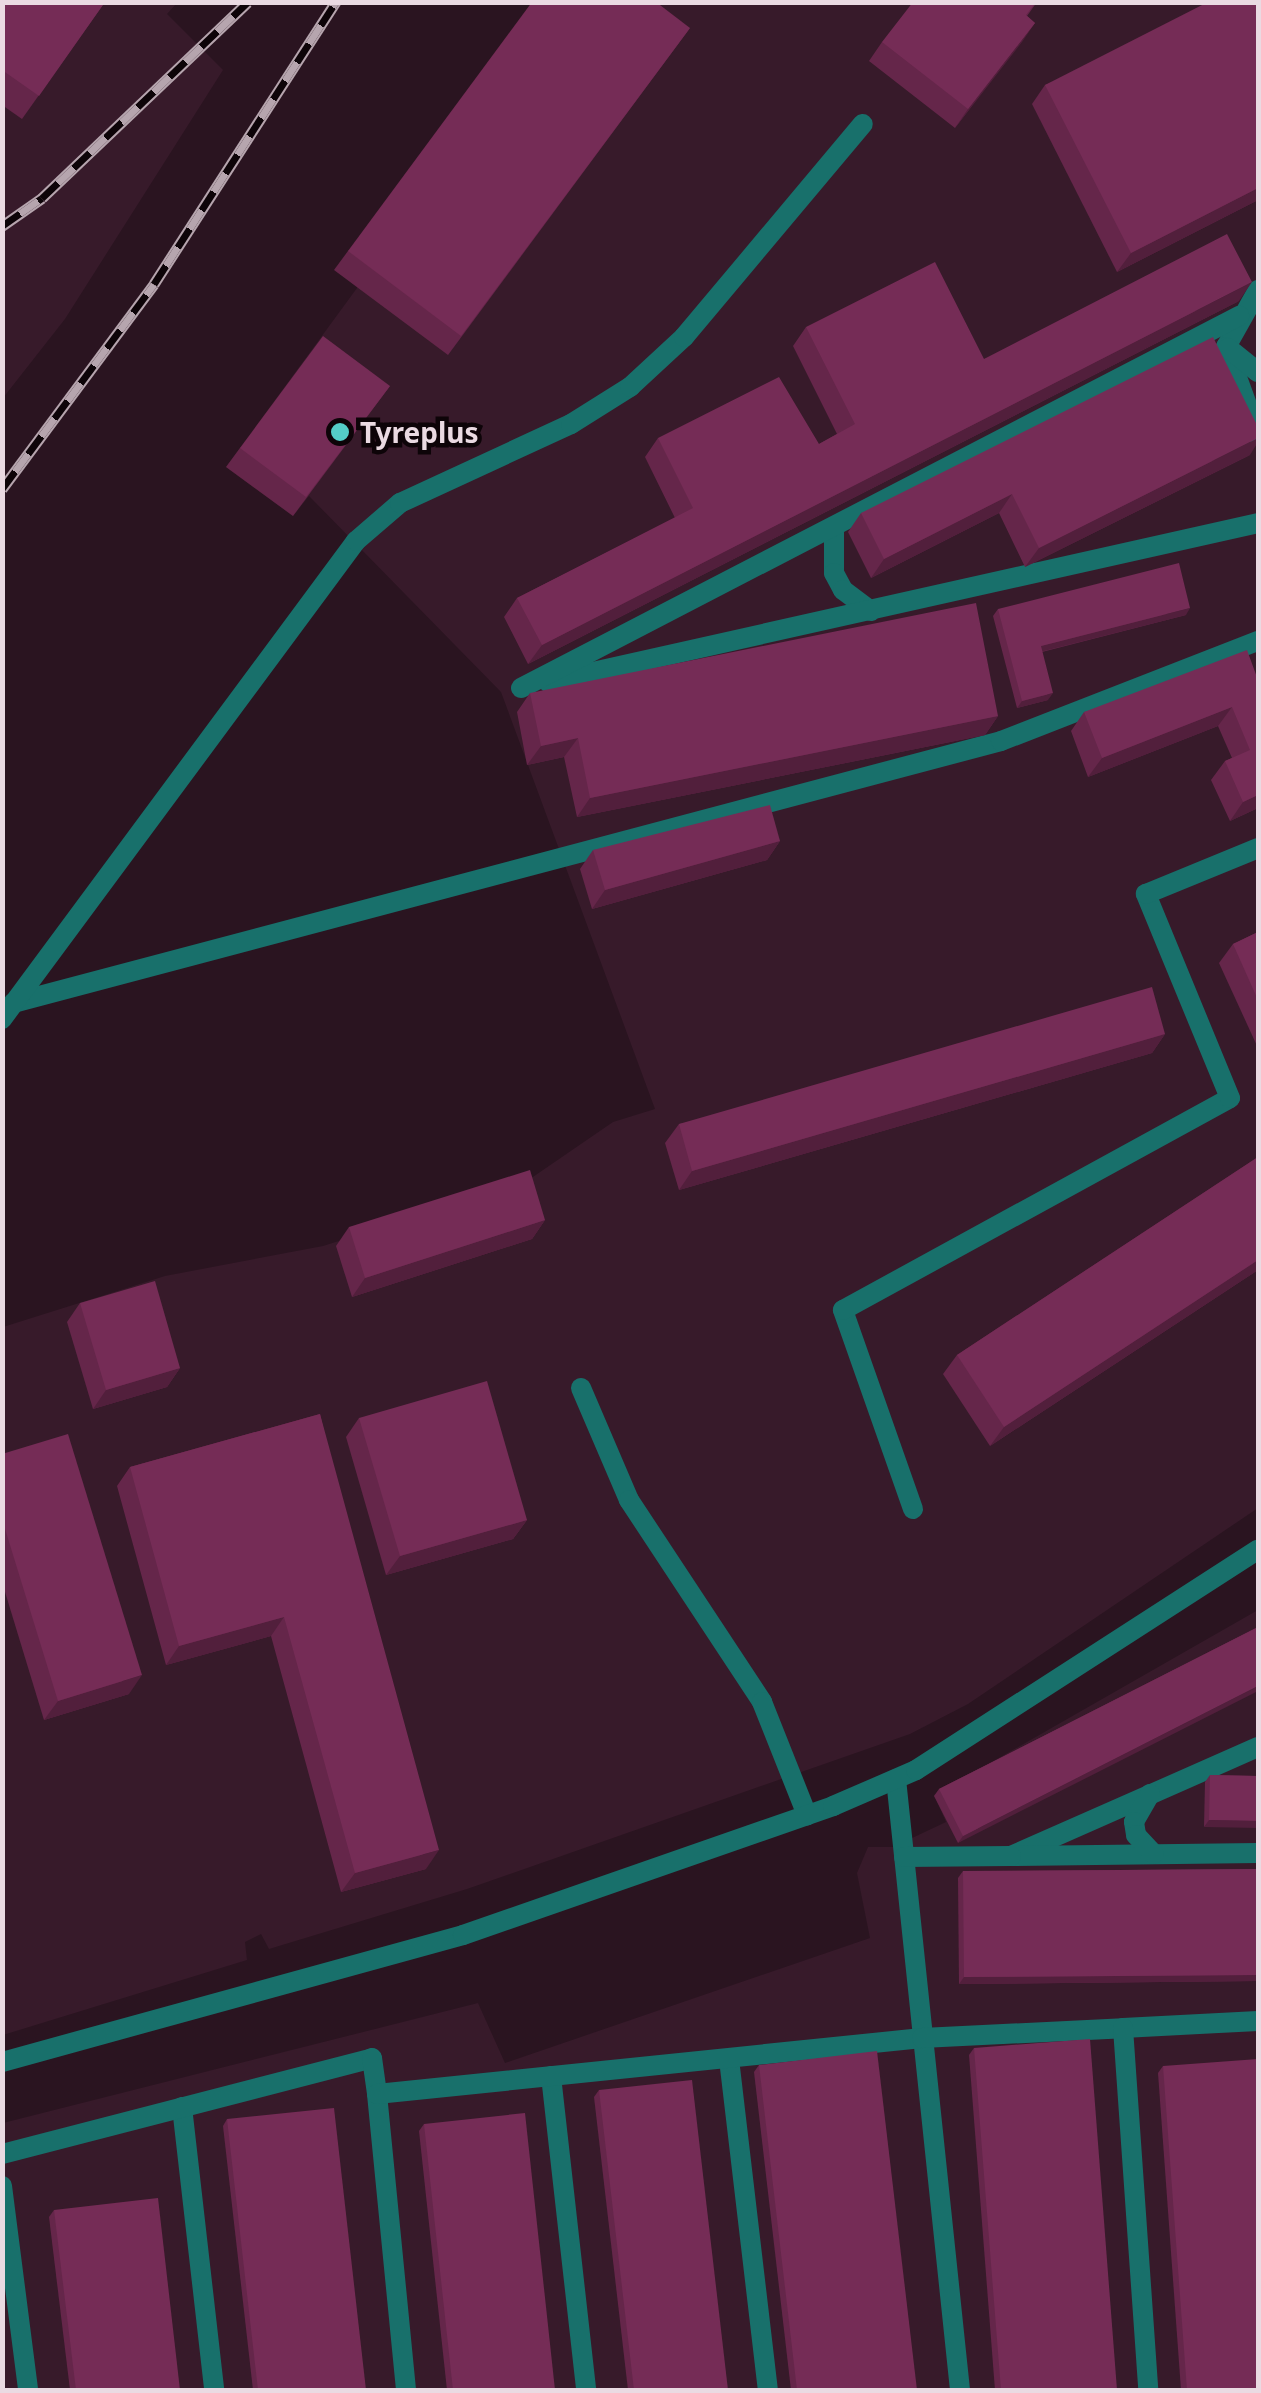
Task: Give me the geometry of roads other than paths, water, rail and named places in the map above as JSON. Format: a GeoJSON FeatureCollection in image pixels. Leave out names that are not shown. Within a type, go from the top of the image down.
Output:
{"type":"FeatureCollection","features":[{"type":"Feature","properties":{"kind":"lane"},"geometry":{"type":"LineString","coordinates":[[8,1011],[356,541],[400,503],[571,424],[630,387],[684,337],[863,124]]}},
{"type":"Feature","properties":{"kind":"lane"},"geometry":{"type":"LineString","coordinates":[[1258,290],[1226,347],[1258,435]]}},
{"type":"Feature","properties":{"kind":"lane"},"geometry":{"type":"LineString","coordinates":[[1240,316],[521,688],[1258,523]]}},
{"type":"Feature","properties":{"kind":"lane"},"geometry":{"type":"LineString","coordinates":[[1226,347],[1258,372]]}},
{"type":"Feature","properties":{"kind":"lane"},"geometry":{"type":"LineString","coordinates":[[834,527],[834,573],[843,590],[871,611]]}},
{"type":"Feature","properties":{"kind":"lane"},"geometry":{"type":"LineString","coordinates":[[8,1011],[1001,741],[1258,641]]}},
{"type":"Feature","properties":{"kind":"lane"},"geometry":{"type":"LineString","coordinates":[[913,1509],[843,1310],[1230,1098],[1146,894],[1258,848]]}},
{"type":"Feature","properties":{"kind":"lane"},"geometry":{"type":"LineString","coordinates":[[581,1388],[629,1500],[762,1702],[807,1815]]}},
{"type":"Feature","properties":{"kind":"lane"},"geometry":{"type":"LineString","coordinates":[[2,2062],[463,1934],[807,1815],[896,1779],[1258,1550]]}},
{"type":"Feature","properties":{"kind":"lane"},"geometry":{"type":"LineString","coordinates":[[1011,1856],[1258,1747]]}},
{"type":"Feature","properties":{"kind":"lane"},"geometry":{"type":"LineString","coordinates":[[896,1779],[960,2390]]}},
{"type":"Feature","properties":{"kind":"lane"},"geometry":{"type":"LineString","coordinates":[[1150,1794],[1134,1822],[1142,1846],[1154,1854]]}},
{"type":"Feature","properties":{"kind":"lane"},"geometry":{"type":"LineString","coordinates":[[904,1857],[1258,1853]]}},
{"type":"Feature","properties":{"kind":"lane"},"geometry":{"type":"LineString","coordinates":[[377,2094],[922,2038],[1258,2021]]}},
{"type":"Feature","properties":{"kind":"lane"},"geometry":{"type":"LineString","coordinates":[[1123,2028],[1148,2390]]}},
{"type":"Feature","properties":{"kind":"lane"},"geometry":{"type":"LineString","coordinates":[[2,2154],[372,2058],[406,2390]]}},
{"type":"Feature","properties":{"kind":"lane"},"geometry":{"type":"LineString","coordinates":[[729,2059],[768,2390]]}},
{"type":"Feature","properties":{"kind":"lane"},"geometry":{"type":"LineString","coordinates":[[552,2076],[586,2390]]}},
{"type":"Feature","properties":{"kind":"lane"},"geometry":{"type":"LineString","coordinates":[[182,2107],[214,2390]]}},
{"type":"Feature","properties":{"kind":"lane"},"geometry":{"type":"LineString","coordinates":[[2,2186],[28,2390]]}},
{"type":"Feature","properties":{"kind":"railway"},"geometry":{"type":"LineString","coordinates":[[2,226],[42,198],[248,2]]}},
{"type":"Feature","properties":{"kind":"railway"},"geometry":{"type":"LineString","coordinates":[[2,489],[154,284],[336,2]]}},
{"type":"Feature","properties":{"kind":"place","name":"Tyreplus"},"geometry":{"type":"Point","coordinates":[340,432]}}]}
